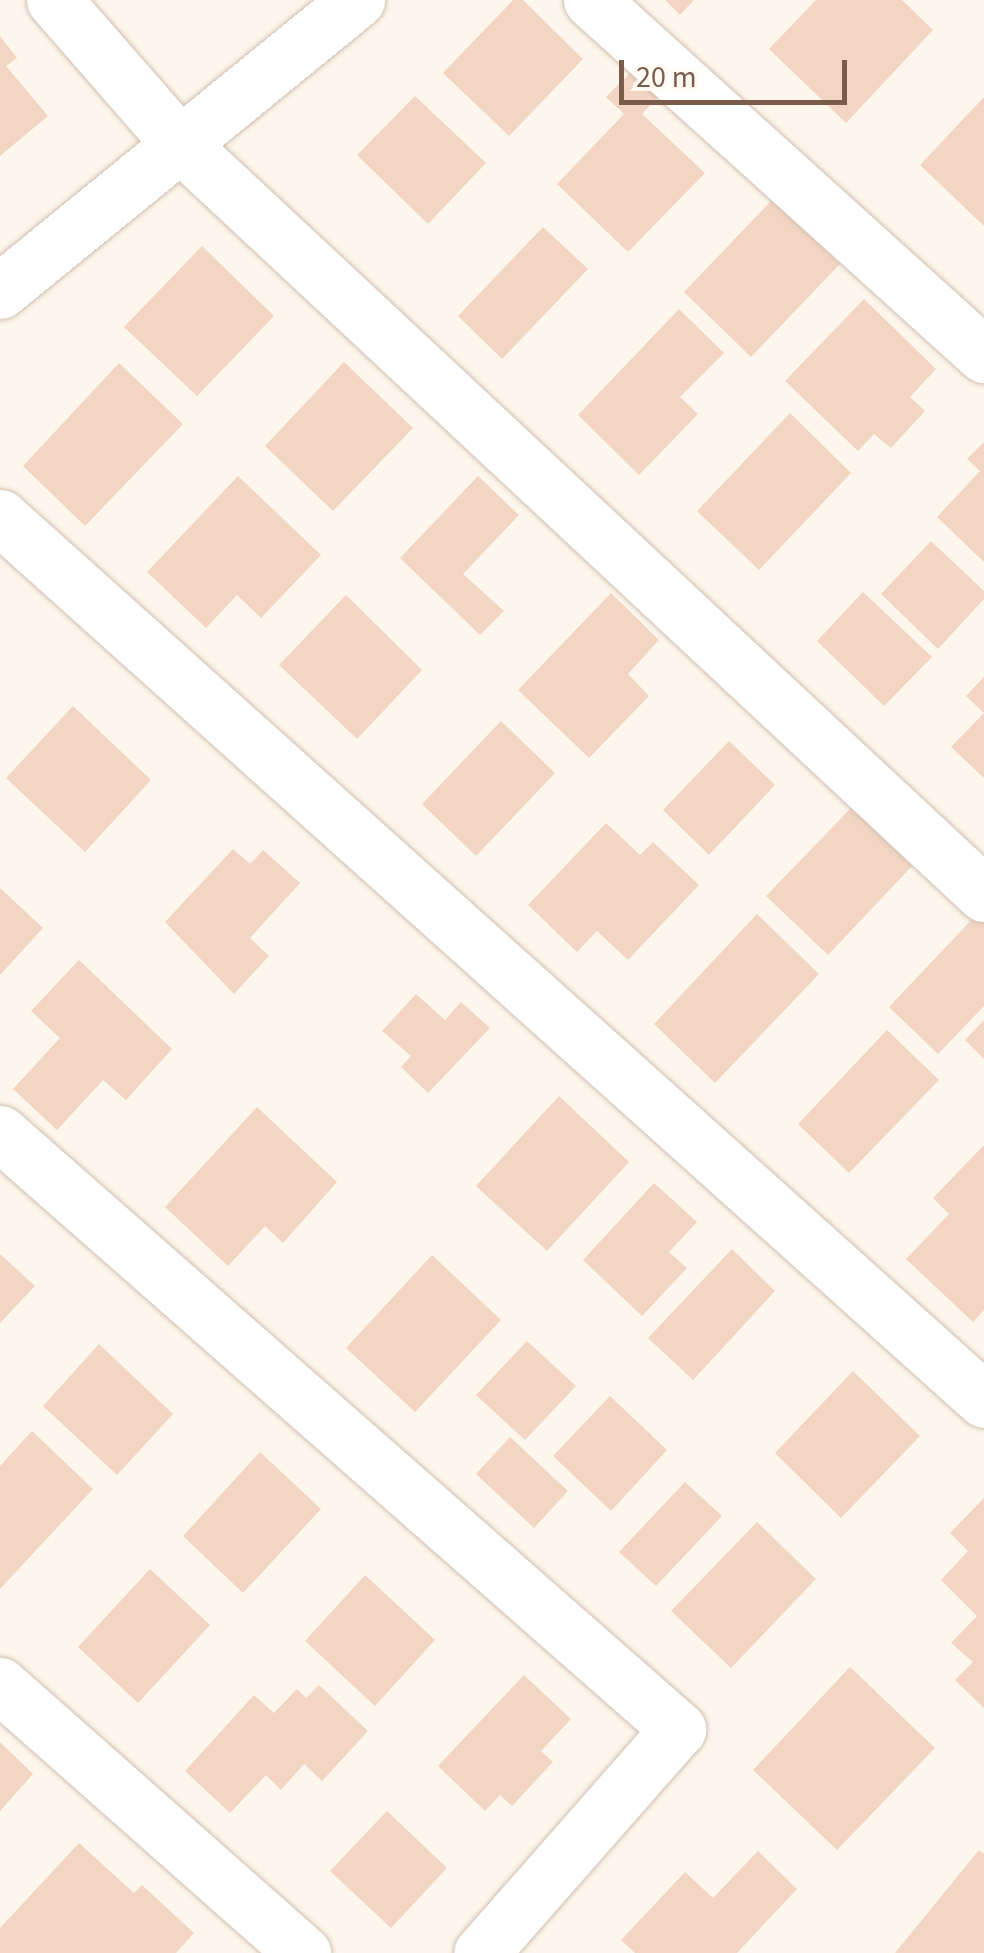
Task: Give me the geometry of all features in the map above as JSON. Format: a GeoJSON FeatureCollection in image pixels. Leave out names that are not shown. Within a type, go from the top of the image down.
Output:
{"type":"FeatureCollection","features":[{"type":"Feature","properties":{"kind":"street"},"geometry":{"type":"LineString","coordinates":[[54,0],[177,141],[984,894]]}},
{"type":"Feature","properties":{"kind":"street"},"geometry":{"type":"LineString","coordinates":[[0,291],[177,141],[357,0]]}},
{"type":"Feature","properties":{"kind":"street"},"geometry":{"type":"LineString","coordinates":[[591,0],[984,355]]}},
{"type":"Feature","properties":{"kind":"street"},"geometry":{"type":"LineString","coordinates":[[0,517],[984,1400]]}},
{"type":"Feature","properties":{"kind":"street"},"geometry":{"type":"LineString","coordinates":[[0,1134],[678,1729],[481,1953]]}},
{"type":"Feature","properties":{"kind":"street"},"geometry":{"type":"LineString","coordinates":[[0,1685],[303,1953]]}},
{"type":"Feature","properties":{"kind":"building"},"geometry":{"type":"Polygon","coordinates":[[[513,0],[523,0],[583,59],[509,136],[443,73],[513,0]]]}},
{"type":"Feature","properties":{"kind":"building"},"geometry":{"type":"Polygon","coordinates":[[[665,0],[694,0],[680,15],[665,0]]]}},
{"type":"Feature","properties":{"kind":"building"},"geometry":{"type":"Polygon","coordinates":[[[816,0],[902,0],[933,30],[846,123],[769,49],[816,0]]]}},
{"type":"Feature","properties":{"kind":"building"},"geometry":{"type":"Polygon","coordinates":[[[0,36],[17,58],[6,66],[48,116],[0,156],[0,36]]]}},
{"type":"Feature","properties":{"kind":"building"},"geometry":{"type":"Polygon","coordinates":[[[634,69],[661,94],[642,114],[705,173],[628,252],[557,184],[624,114],[606,97],[634,69]]]}},
{"type":"Feature","properties":{"kind":"building"},"geometry":{"type":"Polygon","coordinates":[[[415,96],[486,163],[428,224],[357,155],[415,96]]]}},
{"type":"Feature","properties":{"kind":"building"},"geometry":{"type":"Polygon","coordinates":[[[984,97],[984,226],[920,165],[984,97]]]}},
{"type":"Feature","properties":{"kind":"building"},"geometry":{"type":"Polygon","coordinates":[[[772,200],[840,264],[751,357],[684,292],[772,200]]]}},
{"type":"Feature","properties":{"kind":"building"},"geometry":{"type":"Polygon","coordinates":[[[543,227],[588,269],[502,359],[458,316],[543,227]]]}},
{"type":"Feature","properties":{"kind":"building"},"geometry":{"type":"Polygon","coordinates":[[[202,246],[274,316],[197,396],[124,327],[202,246]]]}},
{"type":"Feature","properties":{"kind":"building"},"geometry":{"type":"Polygon","coordinates":[[[864,299],[936,369],[910,397],[925,411],[891,448],[874,434],[858,451],[785,381],[864,299]]]}},
{"type":"Feature","properties":{"kind":"building"},"geometry":{"type":"Polygon","coordinates":[[[679,309],[724,353],[680,397],[698,414],[639,475],[578,415],[679,309]]]}},
{"type":"Feature","properties":{"kind":"building"},"geometry":{"type":"Polygon","coordinates":[[[344,362],[413,428],[333,511],[265,446],[344,362]]]}},
{"type":"Feature","properties":{"kind":"building"},"geometry":{"type":"Polygon","coordinates":[[[119,363],[183,424],[85,526],[23,466],[119,363]]]}},
{"type":"Feature","properties":{"kind":"building"},"geometry":{"type":"Polygon","coordinates":[[[790,413],[851,473],[759,570],[697,511],[790,413]]]}},
{"type":"Feature","properties":{"kind":"building"},"geometry":{"type":"Polygon","coordinates":[[[984,442],[984,562],[937,517],[980,471],[967,459],[984,442]]]}},
{"type":"Feature","properties":{"kind":"building"},"geometry":{"type":"Polygon","coordinates":[[[238,476],[321,555],[261,618],[237,595],[206,628],[147,572],[238,476]]]}},
{"type":"Feature","properties":{"kind":"building"},"geometry":{"type":"Polygon","coordinates":[[[478,476],[519,515],[463,574],[504,611],[480,635],[400,558],[478,476]]]}},
{"type":"Feature","properties":{"kind":"building"},"geometry":{"type":"Polygon","coordinates":[[[931,541],[984,591],[984,599],[938,649],[881,594],[931,541]]]}},
{"type":"Feature","properties":{"kind":"building"},"geometry":{"type":"Polygon","coordinates":[[[863,592],[932,657],[884,706],[817,641],[863,592]]]}},
{"type":"Feature","properties":{"kind":"building"},"geometry":{"type":"Polygon","coordinates":[[[611,593],[659,640],[628,674],[649,696],[589,758],[518,690],[611,593]]]}},
{"type":"Feature","properties":{"kind":"building"},"geometry":{"type":"Polygon","coordinates":[[[346,595],[422,670],[357,739],[279,665],[346,595]]]}},
{"type":"Feature","properties":{"kind":"building"},"geometry":{"type":"Polygon","coordinates":[[[984,677],[984,713],[966,696],[984,677]]]}},
{"type":"Feature","properties":{"kind":"building"},"geometry":{"type":"Polygon","coordinates":[[[73,706],[151,780],[85,852],[6,778],[73,706]]]}},
{"type":"Feature","properties":{"kind":"building"},"geometry":{"type":"Polygon","coordinates":[[[984,713],[984,778],[951,747],[984,713]]]}},
{"type":"Feature","properties":{"kind":"building"},"geometry":{"type":"Polygon","coordinates":[[[501,721],[555,773],[476,856],[422,804],[501,721]]]}},
{"type":"Feature","properties":{"kind":"building"},"geometry":{"type":"Polygon","coordinates":[[[729,741],[775,785],[709,855],[663,810],[729,741]]]}},
{"type":"Feature","properties":{"kind":"building"},"geometry":{"type":"Polygon","coordinates":[[[851,808],[912,866],[828,955],[766,896],[851,808]]]}},
{"type":"Feature","properties":{"kind":"building"},"geometry":{"type":"Polygon","coordinates":[[[606,823],[640,855],[653,842],[699,885],[628,960],[597,931],[577,952],[528,905],[606,823]]]}},
{"type":"Feature","properties":{"kind":"building"},"geometry":{"type":"Polygon","coordinates":[[[233,849],[250,864],[263,850],[300,883],[250,938],[269,956],[234,994],[165,922],[233,849]]]}},
{"type":"Feature","properties":{"kind":"building"},"geometry":{"type":"Polygon","coordinates":[[[0,888],[43,928],[0,975],[0,888]]]}},
{"type":"Feature","properties":{"kind":"building"},"geometry":{"type":"Polygon","coordinates":[[[757,914],[819,974],[715,1083],[654,1024],[757,914]]]}},
{"type":"Feature","properties":{"kind":"building"},"geometry":{"type":"Polygon","coordinates":[[[977,914],[984,921],[984,1006],[938,1054],[889,1007],[977,914]]]}},
{"type":"Feature","properties":{"kind":"building"},"geometry":{"type":"Polygon","coordinates":[[[79,960],[172,1049],[126,1100],[103,1080],[57,1130],[13,1089],[60,1038],[31,1011],[79,960]]]}},
{"type":"Feature","properties":{"kind":"building"},"geometry":{"type":"Polygon","coordinates":[[[416,994],[445,1020],[461,1002],[490,1028],[428,1093],[401,1067],[411,1056],[382,1031],[416,994]]]}},
{"type":"Feature","properties":{"kind":"building"},"geometry":{"type":"Polygon","coordinates":[[[984,1020],[984,1059],[965,1040],[984,1020]]]}},
{"type":"Feature","properties":{"kind":"building"},"geometry":{"type":"Polygon","coordinates":[[[887,1030],[939,1080],[849,1173],[798,1124],[887,1030]]]}},
{"type":"Feature","properties":{"kind":"building"},"geometry":{"type":"Polygon","coordinates":[[[559,1096],[629,1162],[547,1251],[476,1186],[559,1096]]]}},
{"type":"Feature","properties":{"kind":"building"},"geometry":{"type":"Polygon","coordinates":[[[257,1107],[337,1182],[283,1243],[265,1226],[228,1266],[165,1207],[257,1107]]]}},
{"type":"Feature","properties":{"kind":"building"},"geometry":{"type":"Polygon","coordinates":[[[984,1145],[984,1310],[973,1322],[906,1259],[949,1214],[933,1198],[984,1145]]]}},
{"type":"Feature","properties":{"kind":"building"},"geometry":{"type":"Polygon","coordinates":[[[654,1183],[697,1222],[669,1252],[687,1268],[642,1316],[583,1260],[654,1183]]]}},
{"type":"Feature","properties":{"kind":"building"},"geometry":{"type":"Polygon","coordinates":[[[732,1249],[775,1291],[693,1380],[648,1338],[732,1249]]]}},
{"type":"Feature","properties":{"kind":"building"},"geometry":{"type":"Polygon","coordinates":[[[0,1254],[35,1286],[0,1323],[0,1254]]]}},
{"type":"Feature","properties":{"kind":"building"},"geometry":{"type":"Polygon","coordinates":[[[432,1255],[501,1320],[415,1412],[346,1348],[432,1255]]]}},
{"type":"Feature","properties":{"kind":"building"},"geometry":{"type":"Polygon","coordinates":[[[527,1341],[576,1386],[525,1440],[476,1395],[527,1341]]]}},
{"type":"Feature","properties":{"kind":"building"},"geometry":{"type":"Polygon","coordinates":[[[99,1344],[173,1414],[117,1475],[43,1406],[99,1344]]]}},
{"type":"Feature","properties":{"kind":"building"},"geometry":{"type":"Polygon","coordinates":[[[853,1371],[920,1436],[841,1518],[775,1453],[853,1371]]]}},
{"type":"Feature","properties":{"kind":"building"},"geometry":{"type":"Polygon","coordinates":[[[610,1396],[667,1450],[611,1511],[553,1456],[610,1396]]]}},
{"type":"Feature","properties":{"kind":"building"},"geometry":{"type":"Polygon","coordinates":[[[32,1431],[93,1489],[0,1589],[0,1466],[32,1431]]]}},
{"type":"Feature","properties":{"kind":"building"},"geometry":{"type":"Polygon","coordinates":[[[510,1437],[568,1491],[534,1528],[476,1474],[510,1437]]]}},
{"type":"Feature","properties":{"kind":"building"},"geometry":{"type":"Polygon","coordinates":[[[260,1452],[321,1509],[243,1593],[183,1536],[260,1452]]]}},
{"type":"Feature","properties":{"kind":"building"},"geometry":{"type":"Polygon","coordinates":[[[685,1482],[722,1516],[656,1586],[619,1552],[685,1482]]]}},
{"type":"Feature","properties":{"kind":"building"},"geometry":{"type":"Polygon","coordinates":[[[984,1498],[984,1708],[955,1680],[973,1662],[951,1643],[977,1616],[941,1580],[968,1551],[950,1533],[984,1498]]]}},
{"type":"Feature","properties":{"kind":"building"},"geometry":{"type":"Polygon","coordinates":[[[757,1522],[816,1579],[731,1668],[671,1611],[757,1522]]]}},
{"type":"Feature","properties":{"kind":"building"},"geometry":{"type":"Polygon","coordinates":[[[150,1569],[210,1625],[138,1703],[78,1647],[150,1569]]]}},
{"type":"Feature","properties":{"kind":"building"},"geometry":{"type":"Polygon","coordinates":[[[365,1575],[435,1640],[375,1706],[305,1641],[365,1575]]]}},
{"type":"Feature","properties":{"kind":"building"},"geometry":{"type":"Polygon","coordinates":[[[850,1667],[935,1748],[837,1850],[753,1770],[850,1667]]]}},
{"type":"Feature","properties":{"kind":"building"},"geometry":{"type":"Polygon","coordinates":[[[524,1675],[571,1719],[541,1751],[553,1762],[512,1806],[500,1795],[485,1811],[438,1766],[524,1675]]]}},
{"type":"Feature","properties":{"kind":"building"},"geometry":{"type":"Polygon","coordinates":[[[319,1685],[368,1731],[322,1781],[304,1764],[281,1790],[266,1775],[230,1813],[185,1771],[254,1695],[274,1713],[297,1689],[306,1698],[319,1685]]]}},
{"type":"Feature","properties":{"kind":"building"},"geometry":{"type":"Polygon","coordinates":[[[0,1742],[33,1774],[0,1811],[0,1742]]]}},
{"type":"Feature","properties":{"kind":"building"},"geometry":{"type":"Polygon","coordinates":[[[387,1811],[447,1868],[391,1928],[330,1871],[387,1811]]]}},
{"type":"Feature","properties":{"kind":"building"},"geometry":{"type":"Polygon","coordinates":[[[79,1843],[134,1893],[142,1885],[194,1933],[176,1953],[0,1953],[0,1928],[79,1843]]]}},
{"type":"Feature","properties":{"kind":"building"},"geometry":{"type":"Polygon","coordinates":[[[979,1850],[984,1854],[984,1953],[895,1953],[979,1850]]]}},
{"type":"Feature","properties":{"kind":"building"},"geometry":{"type":"Polygon","coordinates":[[[758,1851],[797,1889],[737,1953],[635,1953],[621,1940],[685,1872],[713,1898],[758,1851]]]}}]}
